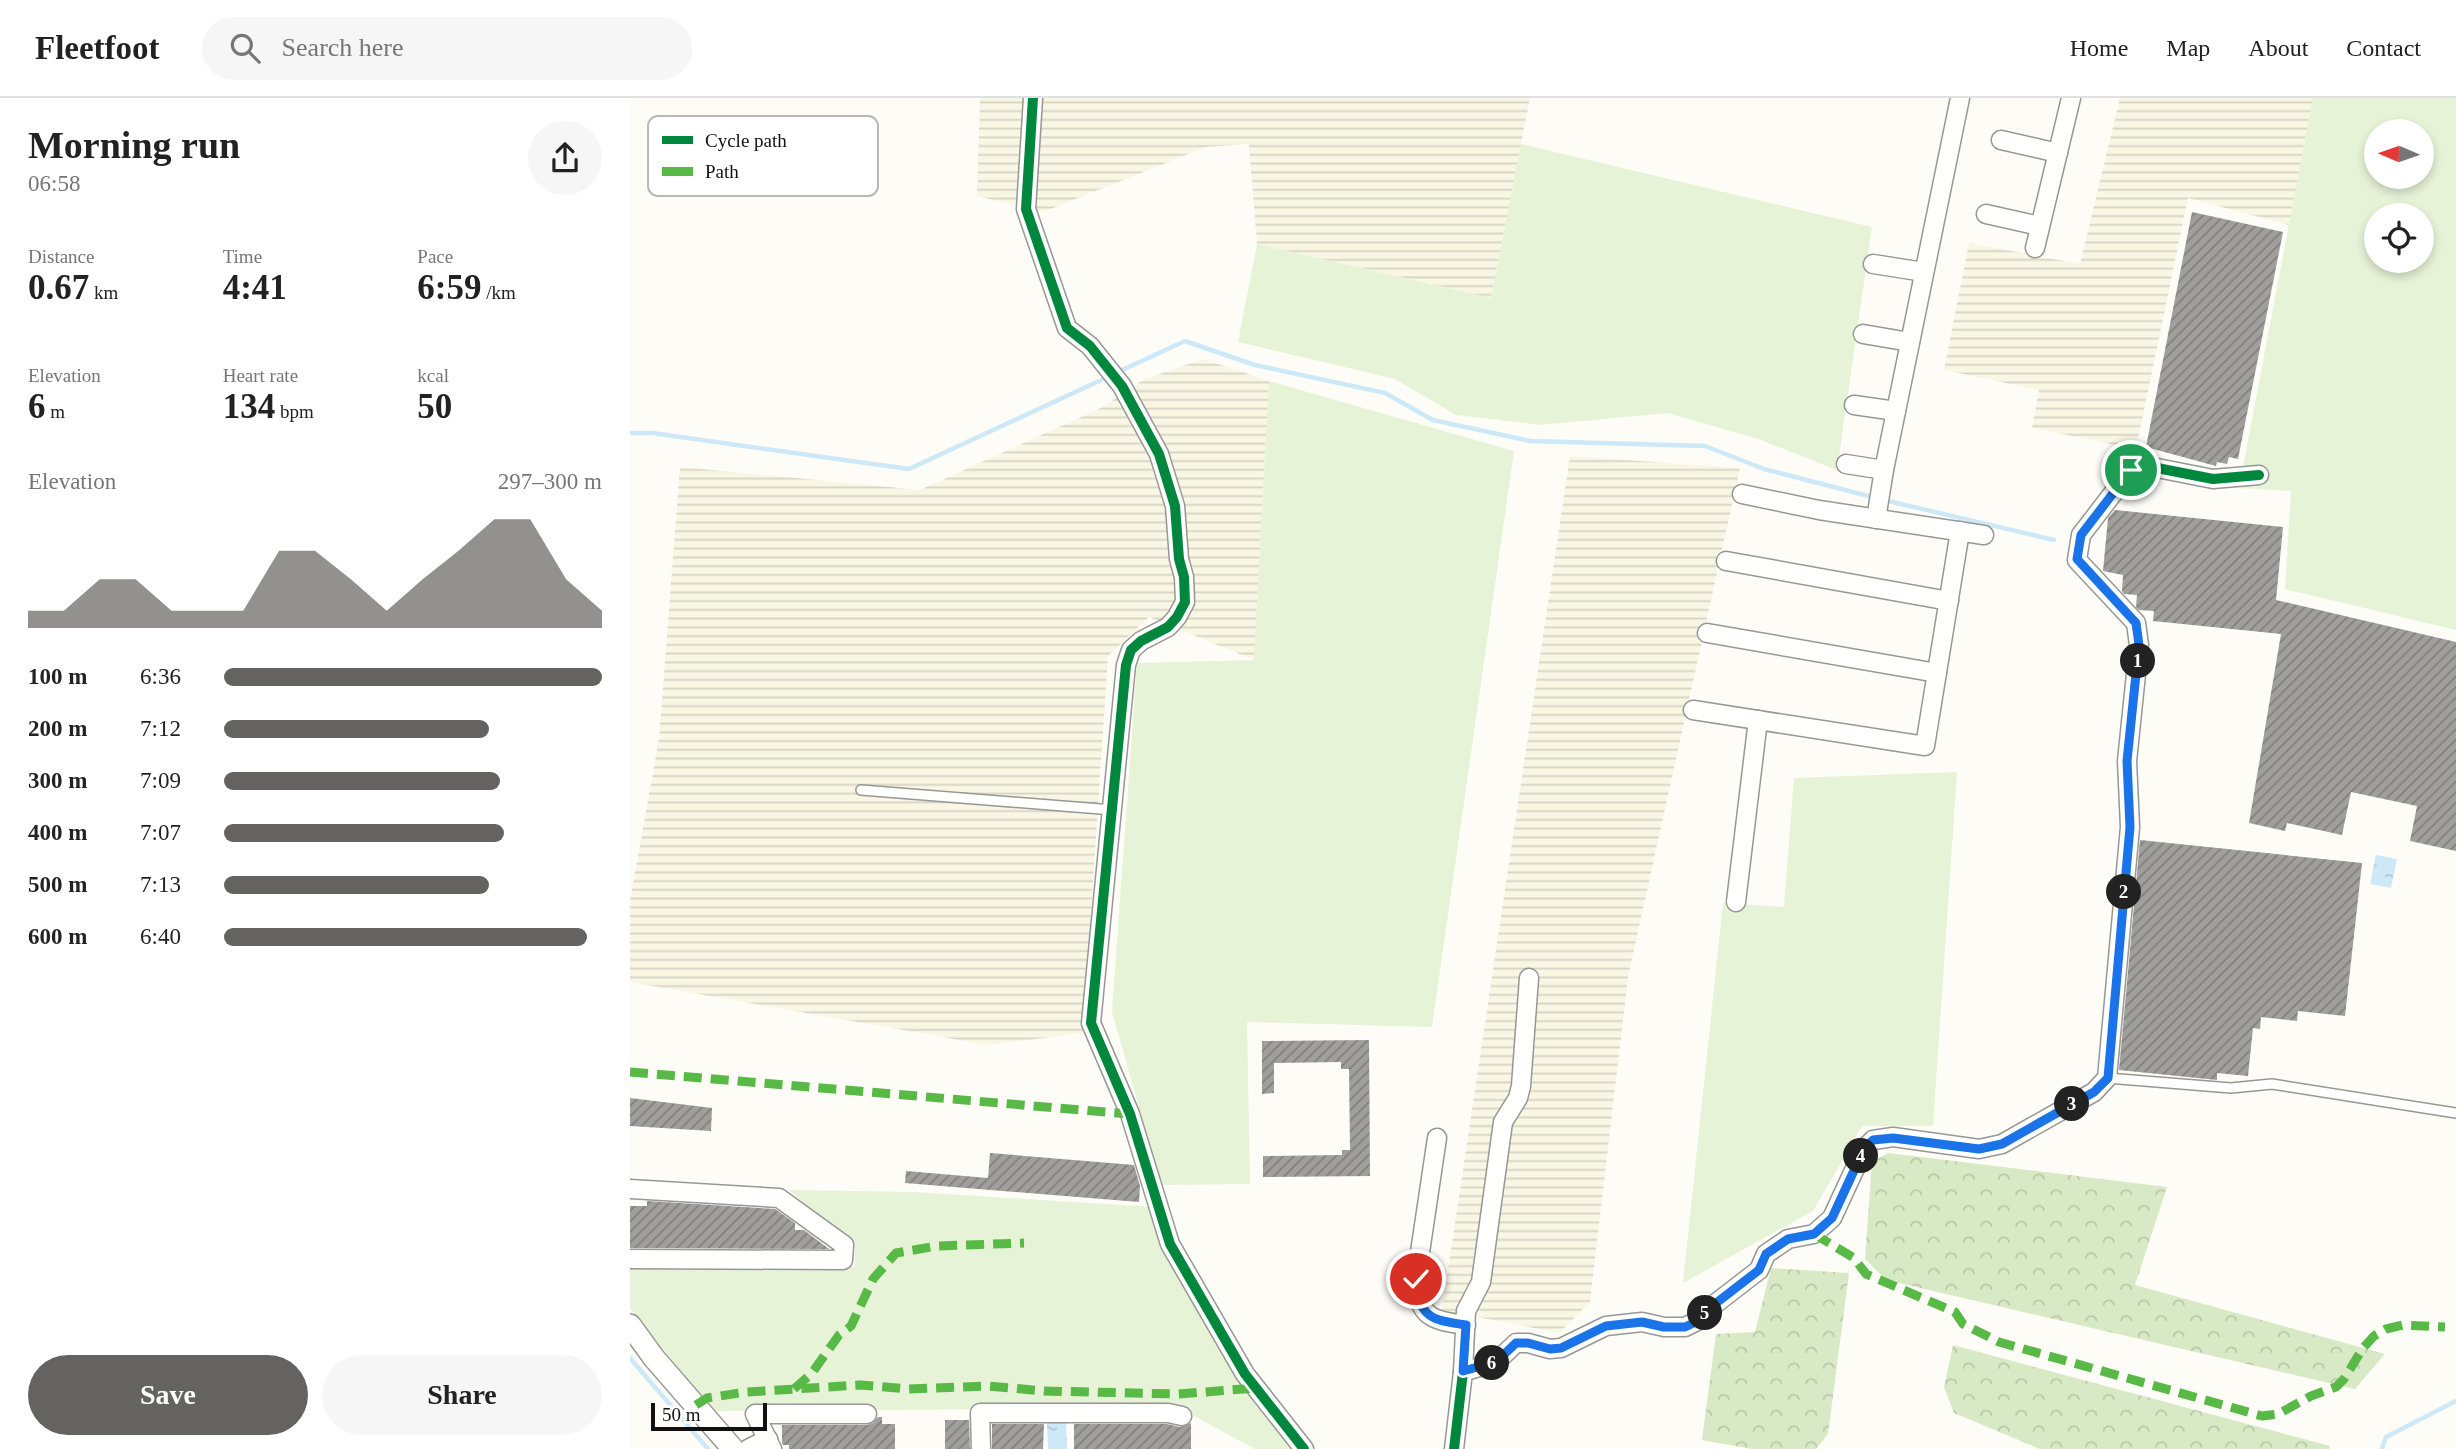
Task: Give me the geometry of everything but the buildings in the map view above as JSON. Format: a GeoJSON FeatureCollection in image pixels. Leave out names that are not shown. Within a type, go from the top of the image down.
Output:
{"type":"FeatureCollection","features":[{"type":"Feature","properties":{"kind":"street"},"geometry":{"type":"LineString","coordinates":[[1033,98],[1026,209],[1067,328],[1090,346],[1122,386],[1159,453],[1175,506],[1179,559],[1184,578],[1185,602],[1177,617],[1168,627],[1141,641],[1131,650],[1126,665],[1091,1023],[1130,1114],[1170,1244],[1245,1374],[1304,1449]]}},
{"type":"Feature","properties":{"kind":"street"},"geometry":{"type":"LineString","coordinates":[[1876,519],[1960,98]]}},
{"type":"Feature","properties":{"kind":"street"},"geometry":{"type":"LineString","coordinates":[[2035,248],[2071,98]]}},
{"type":"Feature","properties":{"kind":"street"},"geometry":{"type":"LineString","coordinates":[[2001,140],[2058,153]]}},
{"type":"Feature","properties":{"kind":"street"},"geometry":{"type":"LineString","coordinates":[[1986,214],[2040,226]]}},
{"type":"Feature","properties":{"kind":"street"},"geometry":{"type":"LineString","coordinates":[[1873,264],[1924,272]]}},
{"type":"Feature","properties":{"kind":"street"},"geometry":{"type":"LineString","coordinates":[[1863,334],[1910,342]]}},
{"type":"Feature","properties":{"kind":"street"},"geometry":{"type":"LineString","coordinates":[[1854,405],[1896,411]]}},
{"type":"Feature","properties":{"kind":"street"},"geometry":{"type":"LineString","coordinates":[[1846,464],[1884,470]]}},
{"type":"Feature","properties":{"kind":"street"},"geometry":{"type":"LineString","coordinates":[[1463,1371],[1496,1362],[1516,1343],[1550,1349],[1561,1348],[1606,1326],[1625,1323],[1642,1322],[1664,1327],[1685,1327],[1698,1321],[1711,1307],[1759,1270],[1766,1254],[1788,1239],[1814,1234],[1832,1218],[1864,1149],[1873,1140],[1893,1138],[1979,1149],[2002,1144],[2094,1092],[2108,1078],[2130,827],[2127,761],[2139,645],[2136,623],[2077,559],[2081,535],[2131,470],[2147,466],[2213,479],[2259,475]]}},
{"type":"Feature","properties":{"kind":"street"},"geometry":{"type":"LineString","coordinates":[[1742,494],[1876,519],[1984,535]]}},
{"type":"Feature","properties":{"kind":"street"},"geometry":{"type":"LineString","coordinates":[[1693,710],[1925,747],[1960,531]]}},
{"type":"Feature","properties":{"kind":"street"},"geometry":{"type":"LineString","coordinates":[[1726,561],[1949,601]]}},
{"type":"Feature","properties":{"kind":"street"},"geometry":{"type":"LineString","coordinates":[[1707,634],[1937,673]]}},
{"type":"Feature","properties":{"kind":"street"},"geometry":{"type":"LineString","coordinates":[[1736,902],[1758,720]]}},
{"type":"Feature","properties":{"kind":"street"},"geometry":{"type":"LineString","coordinates":[[1454,1449],[1463,1371],[1466,1311],[1480,1282],[1503,1122],[1518,1098],[1521,1086],[1529,978]]}},
{"type":"Feature","properties":{"kind":"street"},"geometry":{"type":"LineString","coordinates":[[1437,1138],[1416,1279],[1418,1297],[1426,1314],[1436,1321],[1466,1325]]}},
{"type":"Feature","properties":{"kind":"street"},"geometry":{"type":"LineString","coordinates":[[630,1189],[779,1198],[844,1245],[843,1260],[630,1259]]}},
{"type":"Feature","properties":{"kind":"street"},"geometry":{"type":"LineString","coordinates":[[630,1325],[654,1358],[733,1449]]}},
{"type":"Feature","properties":{"kind":"street"},"geometry":{"type":"LineString","coordinates":[[981,1449],[980,1413],[1168,1413],[1182,1416]]}},
{"type":"Feature","properties":{"kind":"street"},"geometry":{"type":"LineString","coordinates":[[748,1449],[770,1444],[755,1414],[867,1414]]}},
{"type":"Feature","properties":{"kind":"lane"},"geometry":{"type":"LineString","coordinates":[[861,790],[1113,810]]}},
{"type":"Feature","properties":{"kind":"lane"},"geometry":{"type":"LineString","coordinates":[[2108,1078],[2231,1088],[2272,1084],[2456,1113]]}},
{"type":"Feature","properties":{"kind":"shaded area"},"geometry":{"type":"Polygon","coordinates":[[[980,98],[1530,98],[1491,298],[1257,244],[1249,144],[1206,147],[1043,212],[977,196],[980,98]]]}},
{"type":"Feature","properties":{"kind":"shaded area"},"geometry":{"type":"Polygon","coordinates":[[[2120,98],[2313,98],[2289,225],[2188,198],[2136,449],[2032,428],[2039,390],[1944,370],[1969,243],[2080,264],[2120,98]]]}},
{"type":"Feature","properties":{"kind":"shaded area"},"geometry":{"type":"Polygon","coordinates":[[[1203,359],[1269,381],[1254,660],[1149,617],[1108,656],[1083,1033],[988,1045],[630,982],[630,901],[659,739],[680,467],[920,490],[1101,408],[1143,380],[1203,359]]]}},
{"type":"Feature","properties":{"kind":"shaded area"},"geometry":{"type":"Polygon","coordinates":[[[1570,456],[1740,468],[1628,977],[1590,1302],[1559,1333],[1442,1310],[1570,456]]]}},
{"type":"Feature","properties":{"kind":"green space"},"geometry":{"type":"Polygon","coordinates":[[[2313,98],[2456,98],[2456,630],[2285,589],[2291,491],[2239,488],[2313,98]]]}},
{"type":"Feature","properties":{"kind":"green space"},"geometry":{"type":"Polygon","coordinates":[[[1521,144],[1872,227],[1837,470],[1758,439],[1668,413],[1540,425],[1456,415],[1395,379],[1238,342],[1257,244],[1491,298],[1521,144]]]}},
{"type":"Feature","properties":{"kind":"green space"},"geometry":{"type":"Polygon","coordinates":[[[1269,381],[1514,451],[1432,1027],[1247,1022],[1250,1184],[1161,1185],[1112,1012],[1137,663],[1254,660],[1269,381]]]}},
{"type":"Feature","properties":{"kind":"green space"},"geometry":{"type":"Polygon","coordinates":[[[1957,772],[1933,1126],[1862,1126],[1813,1211],[1683,1283],[1723,903],[1784,907],[1794,778],[1957,772]]]}},
{"type":"Feature","properties":{"kind":"green space"},"geometry":{"type":"Polygon","coordinates":[[[1888,1153],[2167,1187],[2135,1285],[2385,1354],[2355,1389],[1886,1280],[1865,1259],[1872,1162],[1888,1153]]]}},
{"type":"Feature","properties":{"kind":"green space"},"geometry":{"type":"Polygon","coordinates":[[[789,1190],[913,1192],[1154,1207],[1245,1382],[1292,1449],[1255,1449],[1179,1408],[712,1411],[630,1308],[630,1264],[855,1267],[855,1247],[789,1190]]]}},
{"type":"Feature","properties":{"kind":"green space"},"geometry":{"type":"Polygon","coordinates":[[[1771,1268],[1849,1273],[1828,1434],[1816,1449],[1752,1449],[1702,1440],[1716,1334],[1755,1332],[1771,1268]]]}},
{"type":"Feature","properties":{"kind":"green space"},"geometry":{"type":"Polygon","coordinates":[[[1953,1345],[2330,1446],[2329,1449],[2040,1449],[1954,1413],[1944,1387],[1953,1345]]]}},
{"type":"Feature","properties":{"kind":"water"},"geometry":{"type":"Polygon","coordinates":[[[2376,855],[2397,859],[2391,888],[2370,884],[2376,855]]]}},
{"type":"Feature","properties":{"kind":"water"},"geometry":{"type":"Polygon","coordinates":[[[1047,1422],[1066,1422],[1067,1449],[1048,1449],[1047,1422]]]}},
{"type":"Feature","properties":{"kind":"waterway"},"geometry":{"type":"LineString","coordinates":[[1118,372],[1185,341],[1255,365],[1385,393],[1433,420],[1530,441],[1705,446],[1764,469],[1876,498]]}},
{"type":"Feature","properties":{"kind":"waterway"},"geometry":{"type":"LineString","coordinates":[[630,433],[652,433],[909,469],[1110,376]]}},
{"type":"Feature","properties":{"kind":"waterway"},"geometry":{"type":"LineString","coordinates":[[1884,500],[2054,540]]}},
{"type":"Feature","properties":{"kind":"waterway"},"geometry":{"type":"LineString","coordinates":[[630,1358],[708,1449]]}},
{"type":"Feature","properties":{"kind":"waterway"},"geometry":{"type":"LineString","coordinates":[[2382,1449],[2386,1437],[2456,1401]]}},
{"type":"Feature","properties":{"kind":"marked path"},"geometry":{"type":"LineString","coordinates":[[630,1072],[1130,1114]]}},
{"type":"Feature","properties":{"kind":"marked path"},"geometry":{"type":"LineString","coordinates":[[1814,1234],[1854,1258],[1866,1274],[1955,1312],[1963,1324],[1999,1342],[2262,1416],[2278,1414],[2311,1396],[2336,1387],[2363,1348],[2374,1336],[2386,1329],[2403,1325],[2445,1327]]}},
{"type":"Feature","properties":{"kind":"marked path"},"geometry":{"type":"LineString","coordinates":[[794,1389],[812,1373],[839,1335],[851,1326],[873,1279],[896,1253],[937,1246],[1024,1243]]}},
{"type":"Feature","properties":{"kind":"marked path"},"geometry":{"type":"LineString","coordinates":[[696,1405],[707,1398],[746,1392],[860,1385],[908,1389],[988,1386],[1044,1391],[1178,1394],[1257,1388]]}},
{"type":"Feature","properties":{"kind":"cycle path"},"geometry":{"type":"LineString","coordinates":[[1033,98],[1026,209],[1067,328],[1090,346],[1122,386],[1159,454],[1175,506],[1179,559],[1184,577],[1185,602],[1177,617],[1168,627],[1141,641],[1131,650],[1126,665],[1091,1023],[1130,1114],[1170,1244],[1245,1374],[1304,1449]]}},
{"type":"Feature","properties":{"kind":"cycle path"},"geometry":{"type":"LineString","coordinates":[[1454,1449],[1463,1372],[1496,1362],[1516,1343],[1550,1349],[1561,1348],[1606,1326],[1642,1322],[1664,1327],[1685,1327],[1697,1321],[1759,1270],[1766,1254],[1788,1239],[1814,1234],[1832,1218],[1864,1149],[1873,1140],[1893,1137],[1979,1149],[2002,1144],[2094,1092],[2107,1078],[2130,827],[2127,761],[2139,645],[2136,623],[2077,560],[2081,535],[2131,470],[2147,466],[2213,479],[2259,475]]}},
{"type":"Feature","properties":{"kind":"route"},"geometry":{"type":"LineString","coordinates":[[1416,1279],[1418,1297],[1426,1314],[1436,1321],[1466,1325],[1463,1371],[1496,1362],[1516,1343],[1550,1349],[1561,1348],[1606,1326],[1625,1323],[1642,1322],[1664,1327],[1685,1327],[1698,1321],[1711,1307],[1759,1270],[1766,1254],[1788,1239],[1814,1234],[1832,1218],[1864,1149],[1873,1140],[1893,1138],[1979,1149],[2002,1144],[2094,1092],[2108,1078],[2130,827],[2127,761],[2139,645],[2136,623],[2077,559],[2081,535],[2131,470]]}}]}
